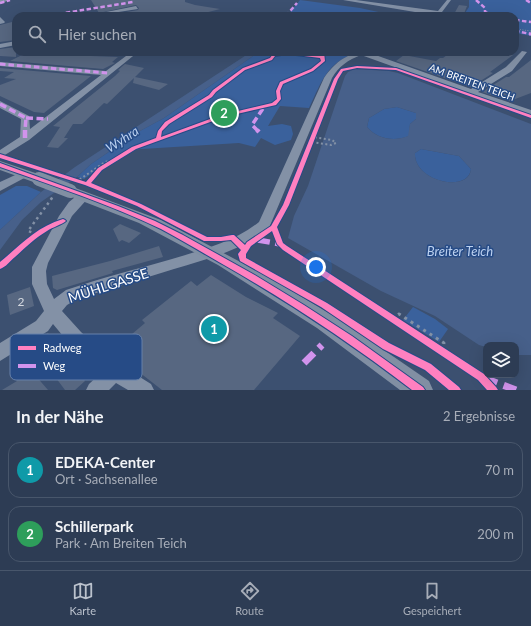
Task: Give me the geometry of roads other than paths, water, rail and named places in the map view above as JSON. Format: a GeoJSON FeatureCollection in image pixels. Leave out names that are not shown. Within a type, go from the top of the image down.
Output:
{"type":"FeatureCollection","features":[{"type":"Feature","properties":{"kind":"main road"},"geometry":{"type":"LineString","coordinates":[[0,2],[6,0]]}},
{"type":"Feature","properties":{"kind":"main road"},"geometry":{"type":"LineString","coordinates":[[0,165],[77,193],[153,224],[209,253],[328,324],[366,349],[420,390]]}},
{"type":"Feature","properties":{"kind":"street"},"geometry":{"type":"LineString","coordinates":[[109,12],[137,10],[133,0]]}},
{"type":"Feature","properties":{"kind":"street"},"geometry":{"type":"LineString","coordinates":[[345,0],[421,7],[433,12]]}},
{"type":"Feature","properties":{"kind":"street"},"geometry":{"type":"LineString","coordinates":[[439,12],[448,0]]}},
{"type":"Feature","properties":{"kind":"street"},"geometry":{"type":"LineString","coordinates":[[0,19],[2,22],[0,22]]}},
{"type":"Feature","properties":{"kind":"street"},"geometry":{"type":"LineString","coordinates":[[0,46],[12,44]]}},
{"type":"Feature","properties":{"kind":"street"},"geometry":{"type":"LineString","coordinates":[[472,92],[509,69],[526,52]]}},
{"type":"Feature","properties":{"kind":"street"},"geometry":{"type":"LineString","coordinates":[[0,155],[25,138],[129,56]]}},
{"type":"Feature","properties":{"kind":"street","name":"AM BREITEN TEICH"},"geometry":{"type":"LineString","coordinates":[[209,253],[238,242],[253,234],[264,225],[328,78],[338,64],[354,56]]}},
{"type":"Feature","properties":{"kind":"street","name":"AM BREITEN TEICH"},"geometry":{"type":"LineString","coordinates":[[373,56],[531,113]]}},
{"type":"Feature","properties":{"kind":"street"},"geometry":{"type":"LineString","coordinates":[[0,64],[108,73]]}},
{"type":"Feature","properties":{"kind":"street"},"geometry":{"type":"LineString","coordinates":[[0,104],[26,118],[48,119]]}},
{"type":"Feature","properties":{"kind":"street"},"geometry":{"type":"LineString","coordinates":[[25,138],[26,118]]}},
{"type":"Feature","properties":{"kind":"street"},"geometry":{"type":"LineString","coordinates":[[0,187],[24,174]]}},
{"type":"Feature","properties":{"kind":"street"},"geometry":{"type":"LineString","coordinates":[[74,334],[52,311],[41,292],[39,270],[63,222],[75,202],[77,193]]}},
{"type":"Feature","properties":{"kind":"street","name":"MÜHLGASSE"},"geometry":{"type":"LineString","coordinates":[[30,334],[42,326],[61,301],[72,294],[209,253]]}},
{"type":"Feature","properties":{"kind":"street","name":"MÜHLGASSE"},"geometry":{"type":"LineString","coordinates":[[0,353],[10,347]]}},
{"type":"Feature","properties":{"kind":"street"},"geometry":{"type":"LineString","coordinates":[[96,390],[107,380]]}},
{"type":"Feature","properties":{"kind":"street"},"geometry":{"type":"LineString","coordinates":[[130,380],[144,390]]}},
{"type":"Feature","properties":{"kind":"water","name":"Wyhra"},"geometry":{"type":"Polygon","coordinates":[[[245,56],[253,56],[164,118],[138,132],[91,164],[77,177],[41,202],[22,220],[0,250],[0,230],[41,192],[75,167],[245,56]]]}},
{"type":"Feature","properties":{"kind":"water","name":"Breiter Teich"},"geometry":{"type":"Polygon","coordinates":[[[355,69],[398,73],[531,124],[531,355],[519,355],[519,342],[483,342],[483,346],[479,345],[435,316],[381,291],[288,238],[294,216],[308,186],[345,76],[348,72],[355,69]],[[397,107],[384,109],[369,118],[367,127],[381,137],[392,139],[403,138],[408,136],[410,124],[416,119],[416,113],[397,107]],[[421,149],[415,153],[417,163],[423,171],[431,177],[442,181],[452,182],[461,181],[468,177],[471,169],[459,156],[421,149]]]}},
{"type":"Feature","properties":{"kind":"place","name":"Schillerpark"},"geometry":{"type":"Point","coordinates":[224,113]}},
{"type":"Feature","properties":{"kind":"place","name":"EDEKA-Center"},"geometry":{"type":"Point","coordinates":[214,329]}}]}
